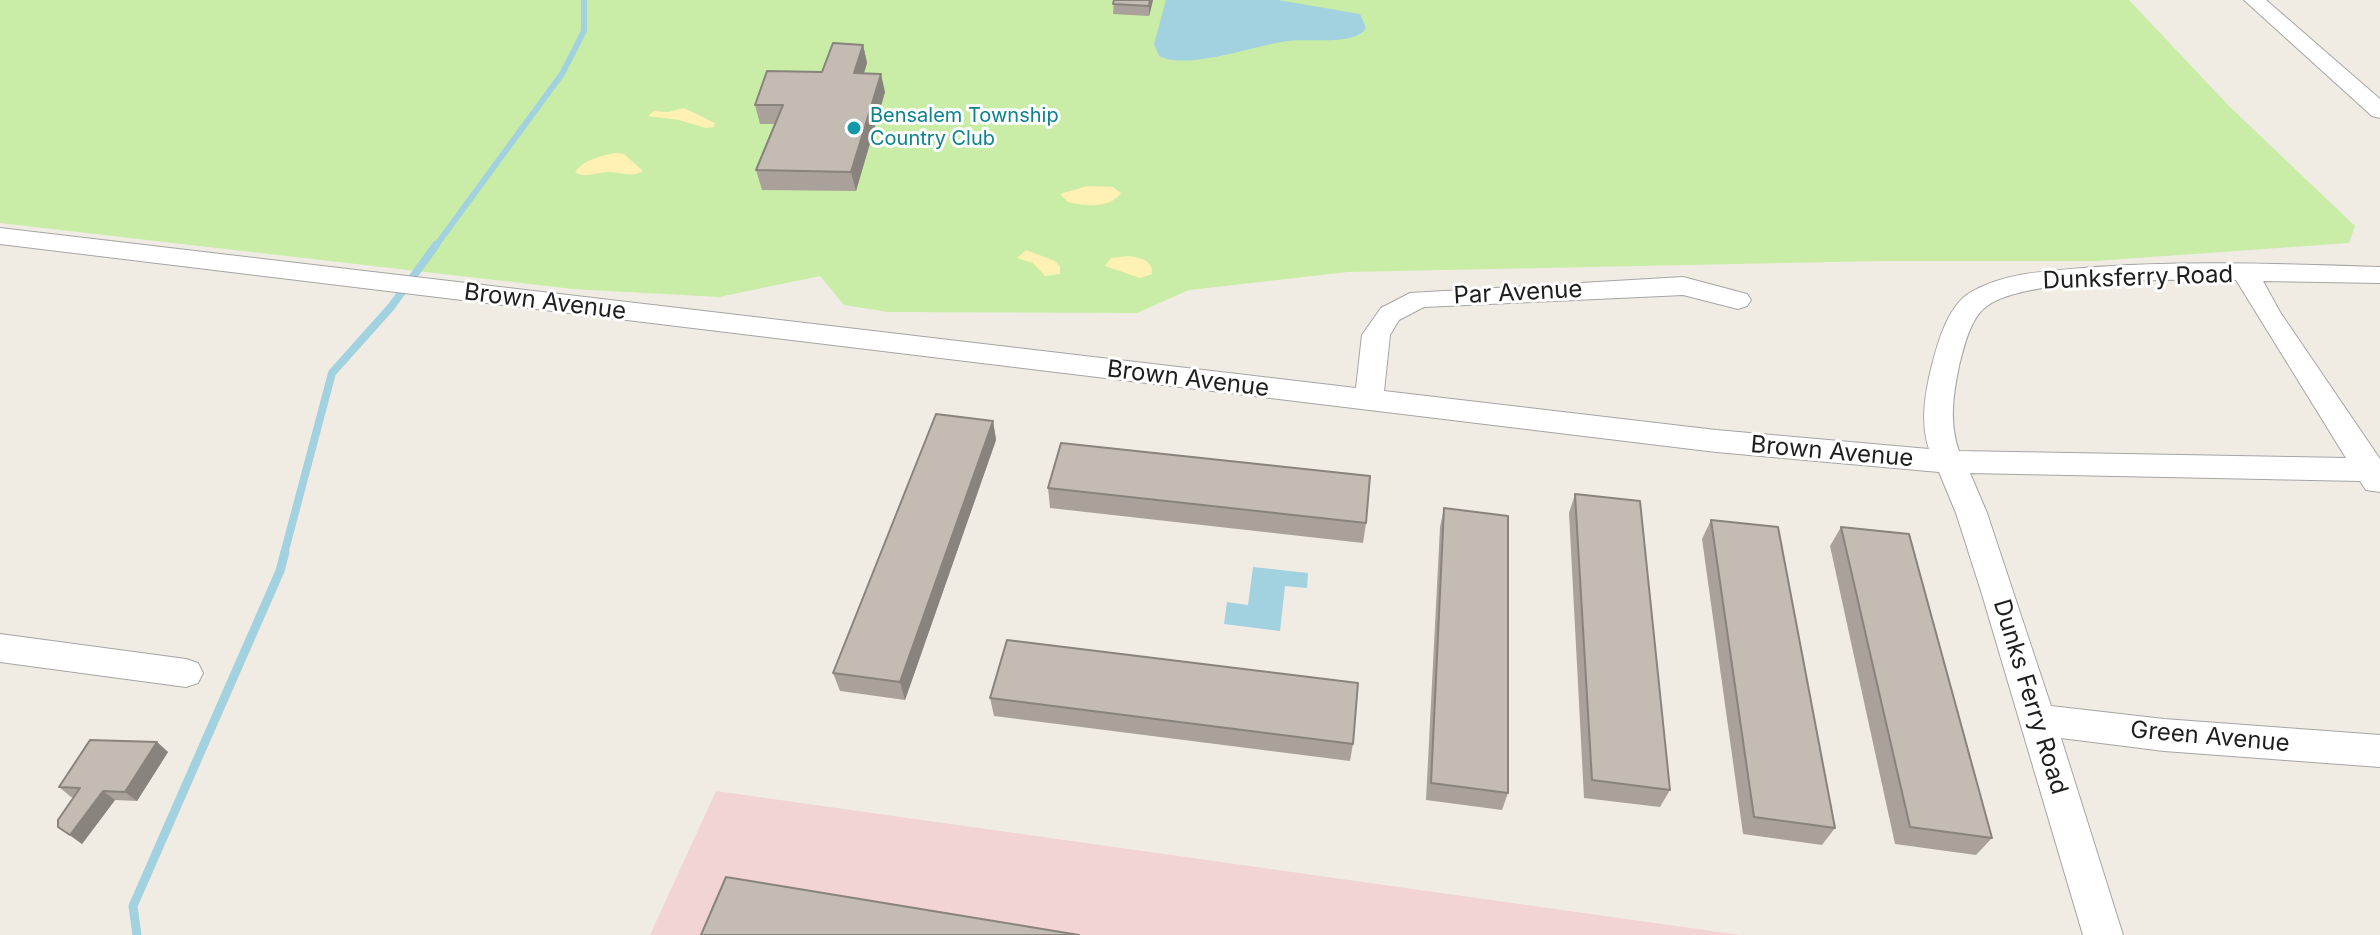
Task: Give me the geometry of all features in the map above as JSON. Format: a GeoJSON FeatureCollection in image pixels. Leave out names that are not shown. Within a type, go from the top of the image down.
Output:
{"type":"FeatureCollection","features":[{"type":"Feature","properties":{"kind":"street"},"geometry":{"type":"LineString","coordinates":[[2254,0],[2380,111]]}},
{"type":"Feature","properties":{"kind":"street","name":"Brown Avenue"},"geometry":{"type":"LineString","coordinates":[[0,236],[1716,441],[1950,462],[2376,475]]}},
{"type":"Feature","properties":{"kind":"street"},"geometry":{"type":"LineString","coordinates":[[2246,274],[2268,314],[2376,475]]}},
{"type":"Feature","properties":{"kind":"street","name":"Dunksferry Road"},"geometry":{"type":"LineString","coordinates":[[1950,462],[1938,423],[1950,346],[1966,310],[1979,298],[2019,283],[2081,276],[2380,275]]}},
{"type":"Feature","properties":{"kind":"street","name":"Par Avenue"},"geometry":{"type":"LineString","coordinates":[[1369,400],[1376,335],[1390,314],[1419,299],[1683,286],[1738,300]]}},
{"type":"Feature","properties":{"kind":"street","name":"Dunks Ferry Road"},"geometry":{"type":"LineString","coordinates":[[1950,462],[1967,498],[2039,720],[2103,935]]}},
{"type":"Feature","properties":{"kind":"street"},"geometry":{"type":"LineString","coordinates":[[0,648],[186,673]]}},
{"type":"Feature","properties":{"kind":"street","name":"Green Avenue"},"geometry":{"type":"LineString","coordinates":[[2039,720],[2164,735],[2380,751]]}},
{"type":"Feature","properties":{"kind":"shaded area"},"geometry":{"type":"Polygon","coordinates":[[[716,791],[1740,935],[650,935],[716,791]]]}},
{"type":"Feature","properties":{"kind":"green space"},"geometry":{"type":"Polygon","coordinates":[[[0,0],[2129,0],[2229,106],[2355,226],[2349,243],[2095,261],[1882,261],[1348,272],[1189,290],[1137,313],[888,312],[844,305],[820,276],[719,297],[573,289],[0,223],[0,0]]]}},
{"type":"Feature","properties":{"kind":"sand"},"geometry":{"type":"Polygon","coordinates":[[[684,108],[715,123],[714,127],[648,116],[654,111],[684,108]]]}},
{"type":"Feature","properties":{"kind":"sand"},"geometry":{"type":"Polygon","coordinates":[[[615,153],[624,154],[643,171],[588,175],[575,172],[587,162],[615,153]]]}},
{"type":"Feature","properties":{"kind":"sand"},"geometry":{"type":"Polygon","coordinates":[[[1087,186],[1113,187],[1121,193],[1110,202],[1089,205],[1068,202],[1060,194],[1087,186]]]}},
{"type":"Feature","properties":{"kind":"sand"},"geometry":{"type":"Polygon","coordinates":[[[1026,250],[1055,261],[1060,267],[1060,274],[1045,276],[1033,263],[1017,258],[1026,250]]]}},
{"type":"Feature","properties":{"kind":"sand"},"geometry":{"type":"Polygon","coordinates":[[[1129,256],[1148,263],[1152,274],[1140,278],[1105,266],[1111,258],[1129,256]]]}},
{"type":"Feature","properties":{"kind":"water"},"geometry":{"type":"Polygon","coordinates":[[[1166,0],[1278,0],[1360,14],[1366,28],[1361,34],[1342,39],[1288,41],[1203,59],[1171,60],[1159,56],[1154,44],[1166,0]]]}},
{"type":"Feature","properties":{"kind":"water"},"geometry":{"type":"Polygon","coordinates":[[[1253,567],[1308,573],[1307,588],[1285,586],[1280,631],[1224,624],[1227,602],[1248,605],[1253,567]]]}},
{"type":"Feature","properties":{"kind":"building"},"geometry":{"type":"Polygon","coordinates":[[[1114,0],[1150,0],[1149,6],[1113,4],[1114,0]]]}},
{"type":"Feature","properties":{"kind":"building","name":"Bensalem Township Country Club"},"geometry":{"type":"Polygon","coordinates":[[[833,43],[863,45],[854,73],[881,74],[851,172],[756,170],[783,105],[755,105],[767,71],[822,72],[833,43]]]}},
{"type":"Feature","properties":{"kind":"building"},"geometry":{"type":"Polygon","coordinates":[[[936,414],[993,421],[900,682],[833,673],[936,414]]]}},
{"type":"Feature","properties":{"kind":"building"},"geometry":{"type":"Polygon","coordinates":[[[1061,443],[1370,476],[1366,523],[1048,488],[1061,443]]]}},
{"type":"Feature","properties":{"kind":"building"},"geometry":{"type":"Polygon","coordinates":[[[1575,494],[1640,501],[1670,790],[1592,780],[1575,494]]]}},
{"type":"Feature","properties":{"kind":"building"},"geometry":{"type":"Polygon","coordinates":[[[1444,508],[1508,516],[1508,793],[1431,783],[1444,508]]]}},
{"type":"Feature","properties":{"kind":"building"},"geometry":{"type":"Polygon","coordinates":[[[1711,520],[1778,527],[1835,828],[1754,817],[1711,520]]]}},
{"type":"Feature","properties":{"kind":"building"},"geometry":{"type":"Polygon","coordinates":[[[1841,527],[1909,534],[1992,838],[1910,827],[1841,527]]]}},
{"type":"Feature","properties":{"kind":"building"},"geometry":{"type":"Polygon","coordinates":[[[1007,640],[1358,683],[1353,744],[990,698],[1007,640]]]}},
{"type":"Feature","properties":{"kind":"building"},"geometry":{"type":"Polygon","coordinates":[[[90,740],[157,742],[125,792],[103,791],[70,835],[58,827],[58,820],[80,788],[59,787],[90,740]]]}},
{"type":"Feature","properties":{"kind":"building"},"geometry":{"type":"Polygon","coordinates":[[[726,877],[1079,935],[701,935],[726,877]]]}},
{"type":"Feature","properties":{"kind":"waterway"},"geometry":{"type":"LineString","coordinates":[[435,247],[562,74],[584,31],[584,0]]}},
{"type":"Feature","properties":{"kind":"waterway"},"geometry":{"type":"LineString","coordinates":[[284,554],[332,373],[391,307],[436,245]]}},
{"type":"Feature","properties":{"kind":"waterway"},"geometry":{"type":"LineString","coordinates":[[137,935],[133,906],[280,571],[285,552]]}},
{"type":"Feature","properties":{"kind":"place","name":"Bensalem Township Country Club"},"geometry":{"type":"Point","coordinates":[854,128]}}]}
